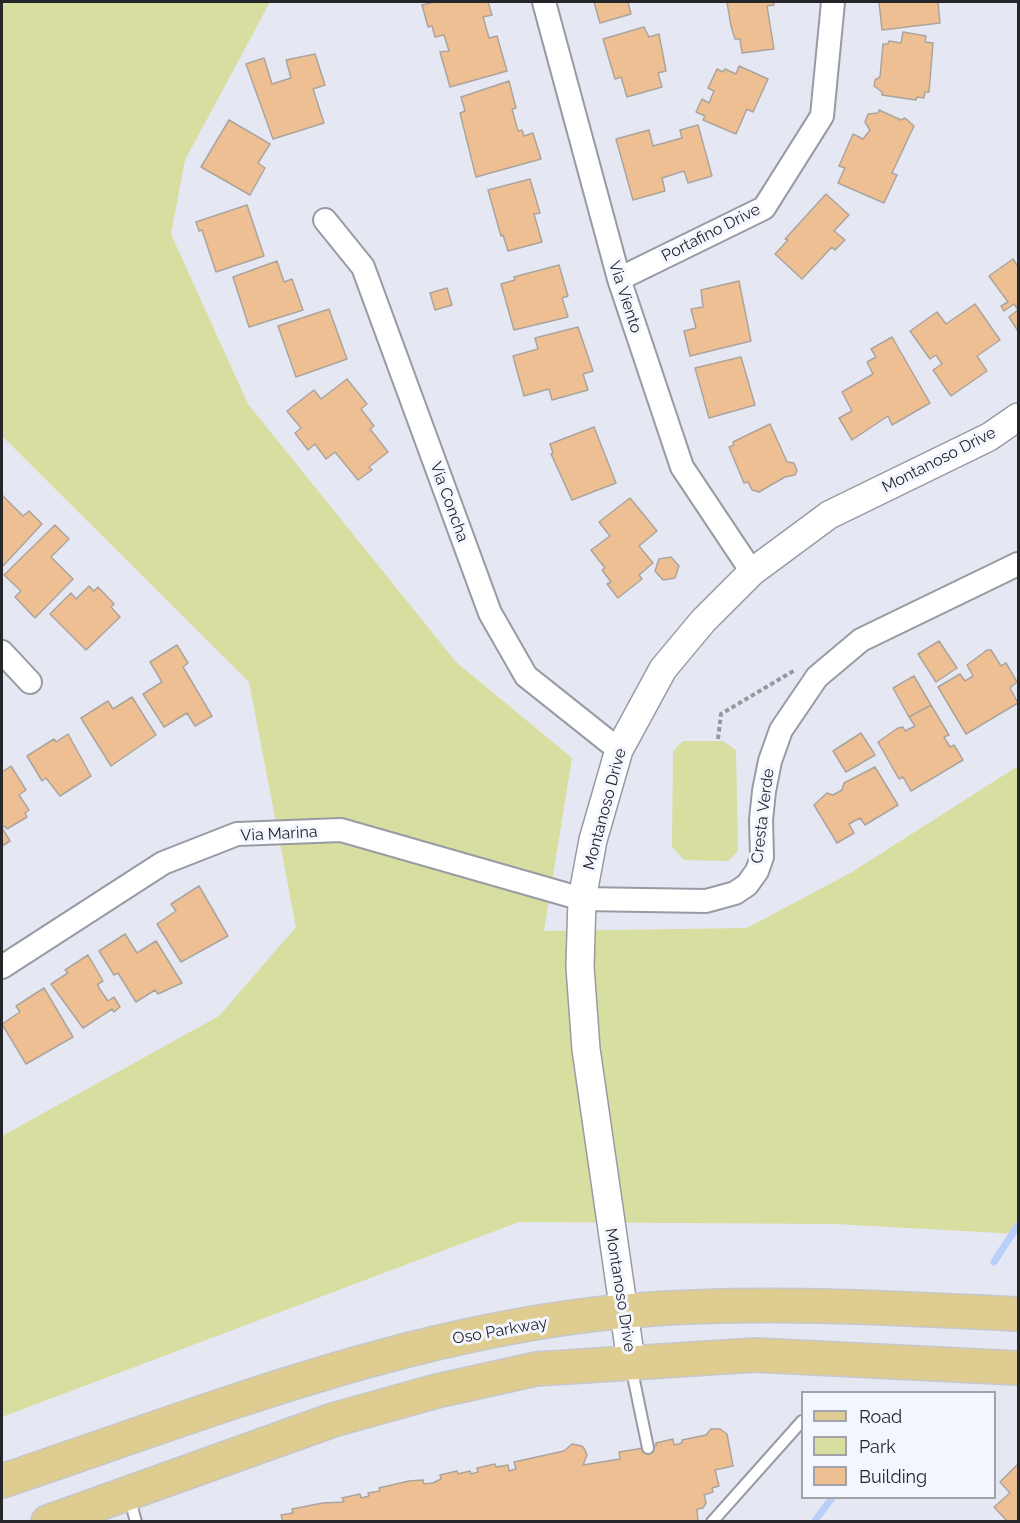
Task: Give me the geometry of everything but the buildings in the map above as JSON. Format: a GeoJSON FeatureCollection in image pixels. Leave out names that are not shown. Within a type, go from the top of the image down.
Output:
{"type":"FeatureCollection","features":[{"type":"Feature","properties":{"kind":"main road","name":"Oso Parkway"},"geometry":{"type":"LineString","coordinates":[[2,1481],[266,1393],[448,1340],[625,1311],[693,1306],[839,1306],[1018,1314]]}},
{"type":"Feature","properties":{"kind":"main road"},"geometry":{"type":"LineString","coordinates":[[48,1521],[132,1507],[333,1420],[437,1390],[536,1369],[630,1361],[755,1355],[1018,1368]]}},
{"type":"Feature","properties":{"kind":"street","name":"Via Viento"},"geometry":{"type":"LineString","coordinates":[[544,2],[618,279],[682,467],[752,572]]}},
{"type":"Feature","properties":{"kind":"street","name":"Portafino Drive"},"geometry":{"type":"LineString","coordinates":[[618,279],[764,208],[822,116],[833,2]]}},
{"type":"Feature","properties":{"kind":"street","name":"Via Concha"},"geometry":{"type":"LineString","coordinates":[[325,220],[363,267],[490,613],[525,676],[619,750]]}},
{"type":"Feature","properties":{"kind":"street","name":"Montanoso Drive"},"geometry":{"type":"LineString","coordinates":[[630,1361],[625,1311],[615,1261],[586,1049],[580,967],[582,899],[593,840],[619,750],[663,669],[704,621],[752,572],[829,515],[989,437],[1018,417]]}},
{"type":"Feature","properties":{"kind":"street","name":"Cresta Verde"},"geometry":{"type":"LineString","coordinates":[[582,899],[706,901],[735,893],[747,885],[762,857],[761,820],[770,761],[781,730],[813,682],[861,640],[1018,564]]}},
{"type":"Feature","properties":{"kind":"street"},"geometry":{"type":"LineString","coordinates":[[2,652],[30,682]]}},
{"type":"Feature","properties":{"kind":"street","name":"Via Marina"},"geometry":{"type":"LineString","coordinates":[[2,967],[163,862],[237,834],[341,830],[582,899]]}},
{"type":"Feature","properties":{"kind":"lane"},"geometry":{"type":"LineString","coordinates":[[630,1361],[648,1448]]}},
{"type":"Feature","properties":{"kind":"lane"},"geometry":{"type":"LineString","coordinates":[[712,1521],[801,1421]]}},
{"type":"Feature","properties":{"kind":"path"},"geometry":{"type":"LineString","coordinates":[[718,739],[721,714],[767,685],[794,670],[813,682]]}},
{"type":"Feature","properties":{"kind":"green space"},"geometry":{"type":"Polygon","coordinates":[[[2,2],[270,2],[185,160],[171,234],[248,404],[456,662],[572,758],[544,931],[747,928],[852,872],[1018,766],[1018,1234],[835,1224],[519,1222],[2,1417],[2,1136],[219,1016],[296,927],[249,682],[2,436],[2,2]]]}},
{"type":"Feature","properties":{"kind":"green space"},"geometry":{"type":"Polygon","coordinates":[[[683,741],[723,741],[736,750],[738,851],[728,861],[684,860],[672,847],[673,751],[683,741]]]}},
{"type":"Feature","properties":{"kind":"waterway"},"geometry":{"type":"LineString","coordinates":[[994,1262],[1018,1225]]}},
{"type":"Feature","properties":{"kind":"waterway"},"geometry":{"type":"LineString","coordinates":[[814,1522],[831,1499]]}}]}
